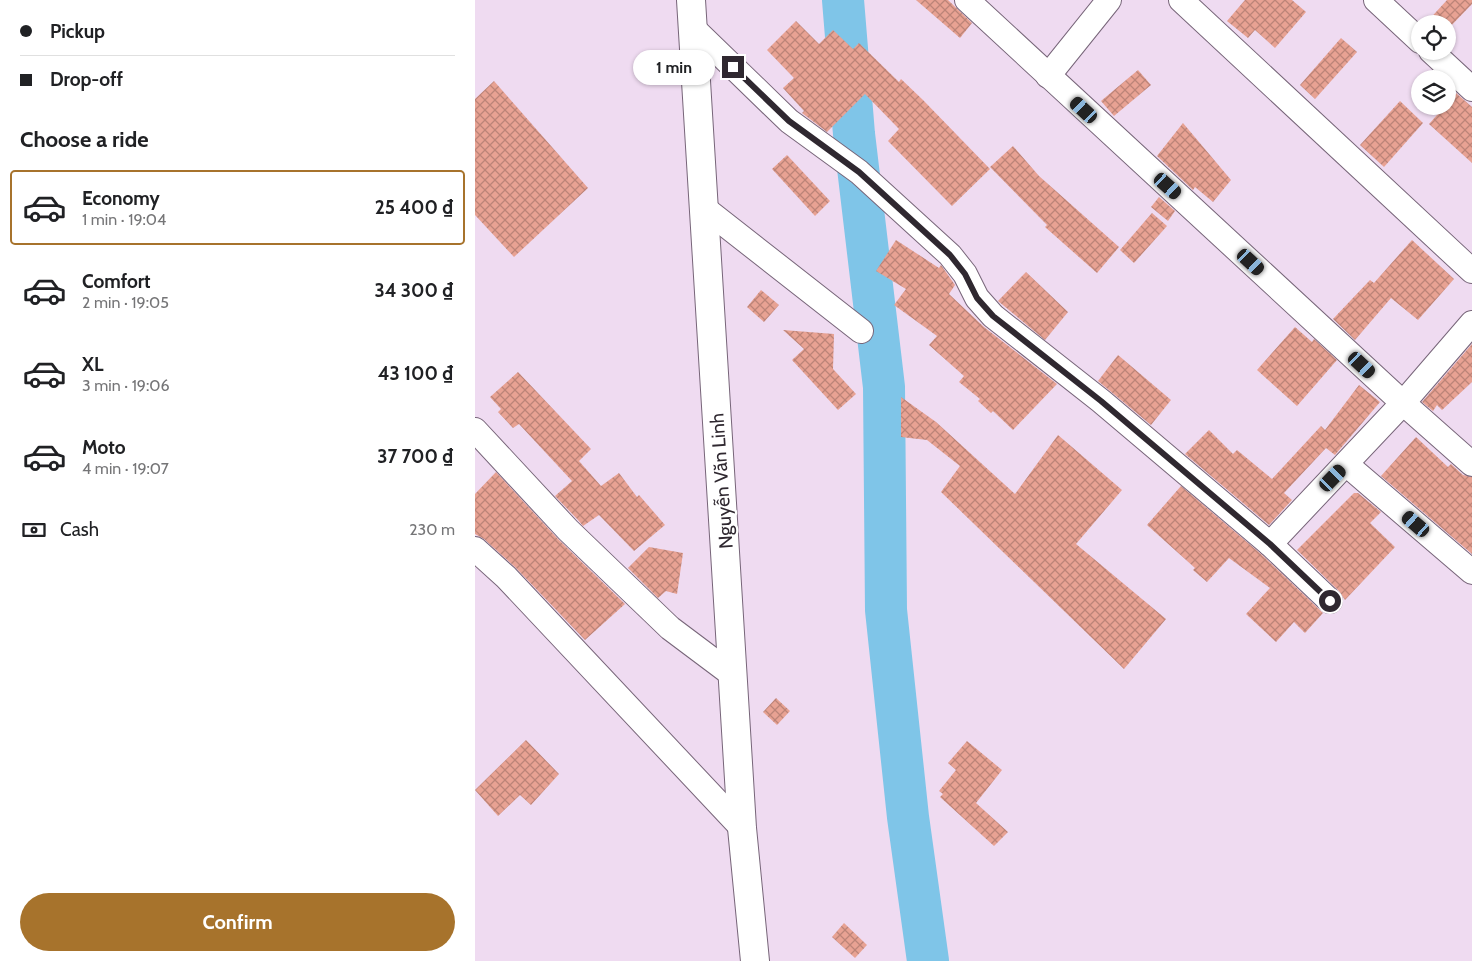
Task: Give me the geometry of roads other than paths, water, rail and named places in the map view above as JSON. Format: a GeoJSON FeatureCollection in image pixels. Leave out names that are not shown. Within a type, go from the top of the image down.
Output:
{"type":"FeatureCollection","features":[{"type":"Feature","properties":{"kind":"highway","name":"Nguyễn Văn Linh"},"geometry":{"type":"LineString","coordinates":[[691,0],[742,828],[755,961]]}},
{"type":"Feature","properties":{"kind":"street"},"geometry":{"type":"LineString","coordinates":[[967,0],[1403,403],[1472,464]]}},
{"type":"Feature","properties":{"kind":"street"},"geometry":{"type":"LineString","coordinates":[[1048,76],[1109,0]]}},
{"type":"Feature","properties":{"kind":"street"},"geometry":{"type":"LineString","coordinates":[[1181,0],[1472,270]]}},
{"type":"Feature","properties":{"kind":"street"},"geometry":{"type":"LineString","coordinates":[[1376,0],[1411,33]]}},
{"type":"Feature","properties":{"kind":"street"},"geometry":{"type":"LineString","coordinates":[[692,27],[789,121],[859,172],[950,255],[965,274],[977,298],[993,316],[1101,401],[1270,544],[1330,601]]}},
{"type":"Feature","properties":{"kind":"street"},"geometry":{"type":"LineString","coordinates":[[1441,60],[1472,89]]}},
{"type":"Feature","properties":{"kind":"street"},"geometry":{"type":"LineString","coordinates":[[705,208],[861,331]]}},
{"type":"Feature","properties":{"kind":"street"},"geometry":{"type":"LineString","coordinates":[[1270,544],[1403,403],[1472,323]]}},
{"type":"Feature","properties":{"kind":"street"},"geometry":{"type":"LineString","coordinates":[[475,430],[568,530],[670,628],[734,676]]}},
{"type":"Feature","properties":{"kind":"street"},"geometry":{"type":"LineString","coordinates":[[1346,464],[1472,572]]}},
{"type":"Feature","properties":{"kind":"street"},"geometry":{"type":"LineString","coordinates":[[475,550],[506,577],[742,828]]}},
{"type":"Feature","properties":{"kind":"waterway"},"geometry":{"type":"LineString","coordinates":[[843,0],[854,134],[884,387],[886,610],[908,817],[928,961]]}}]}
